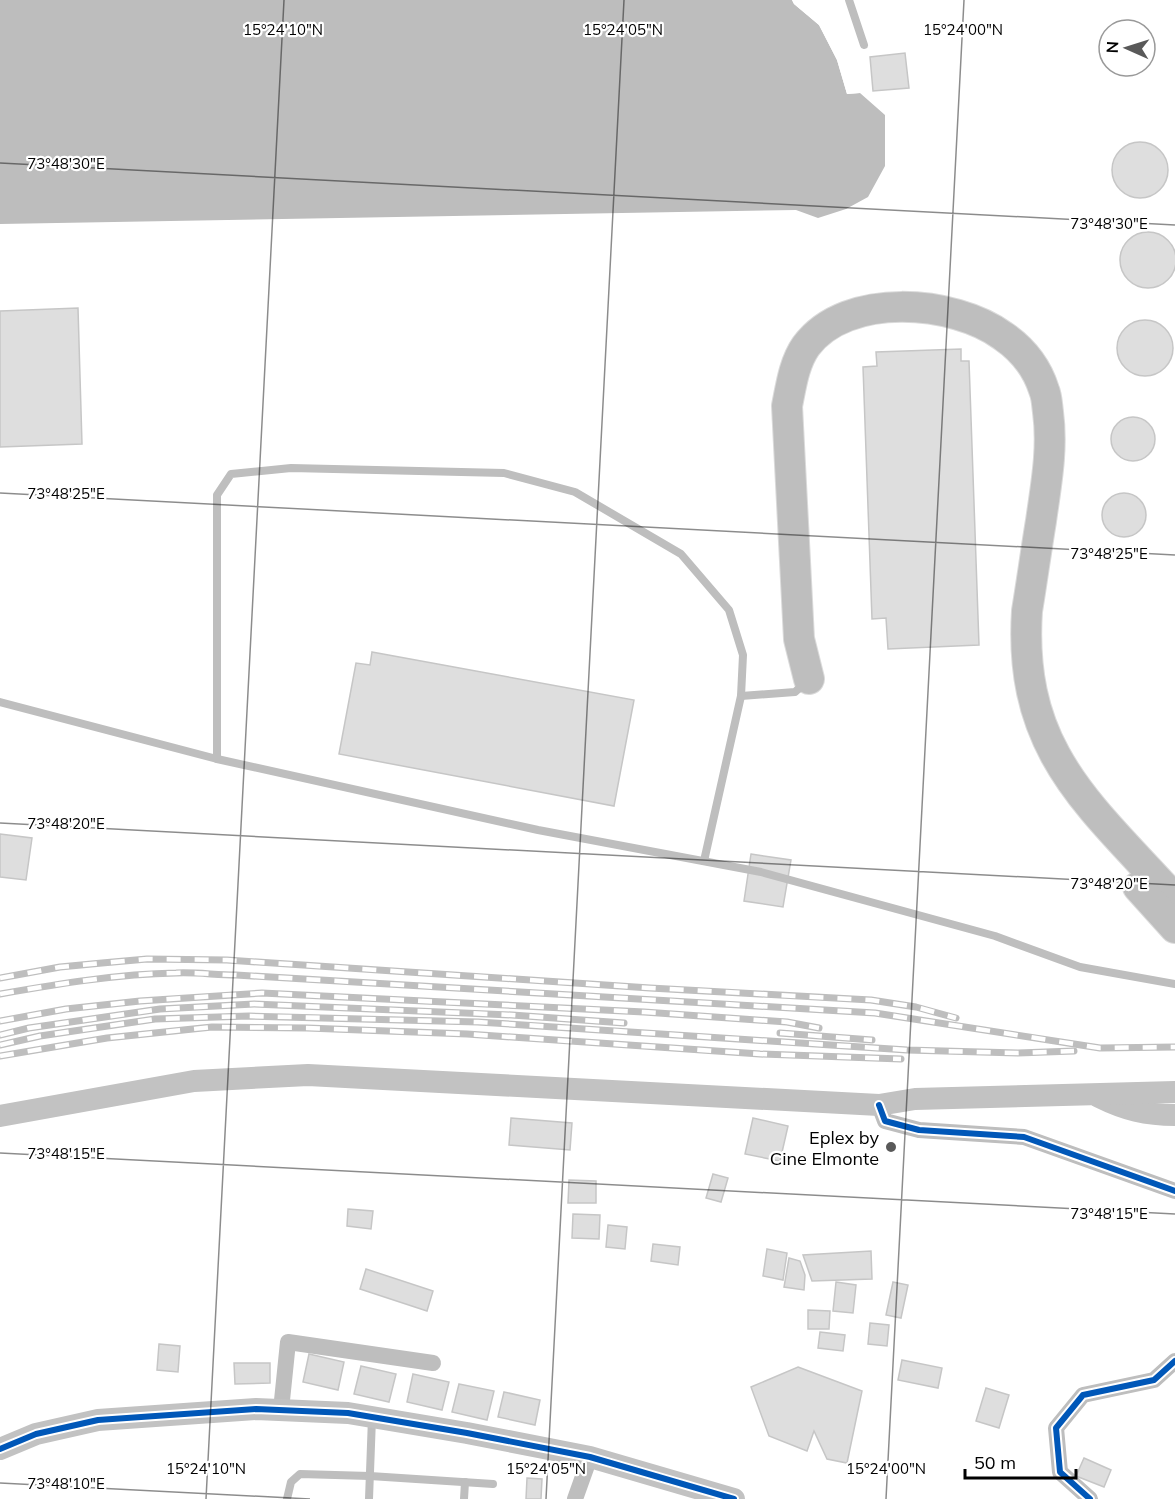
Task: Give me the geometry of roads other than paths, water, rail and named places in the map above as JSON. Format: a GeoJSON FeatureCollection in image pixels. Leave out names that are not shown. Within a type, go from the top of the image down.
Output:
{"type":"FeatureCollection","features":[{"type":"Feature","properties":{"kind":"highway"},"geometry":{"type":"LineString","coordinates":[[808,679],[814,637],[802,406],[809,381],[825,354],[849,336],[886,326],[928,329],[966,338],[992,352],[1013,371],[1025,396],[1030,429],[1026,550],[1026,656],[1033,701],[1046,740],[1078,793],[1175,898]]}},
{"type":"Feature","properties":{"kind":"highway"},"geometry":{"type":"LineString","coordinates":[[1026,550],[1007,609],[1006,658],[1014,706],[1028,748],[1063,805],[1175,928]]}},
{"type":"Feature","properties":{"kind":"main road"},"geometry":{"type":"LineString","coordinates":[[0,1116],[194,1081],[308,1075],[879,1105],[915,1099],[1175,1092]]}},
{"type":"Feature","properties":{"kind":"main road"},"geometry":{"type":"LineString","coordinates":[[1092,1093],[1115,1105],[1149,1115],[1175,1115]]}},
{"type":"Feature","properties":{"kind":"main road"},"geometry":{"type":"LineString","coordinates":[[0,1449],[36,1434],[98,1420],[256,1409],[348,1413],[590,1457],[687,1489],[734,1499]]}},
{"type":"Feature","properties":{"kind":"street"},"geometry":{"type":"LineString","coordinates":[[879,1105],[885,1121],[893,1124],[919,1130],[1024,1137],[1175,1191]]}},
{"type":"Feature","properties":{"kind":"street"},"geometry":{"type":"LineString","coordinates":[[281,1410],[288,1342],[433,1363]]}},
{"type":"Feature","properties":{"kind":"street"},"geometry":{"type":"LineString","coordinates":[[1090,1499],[1060,1472],[1056,1428],[1083,1395],[1154,1380],[1175,1361]]}},
{"type":"Feature","properties":{"kind":"street"},"geometry":{"type":"LineString","coordinates":[[575,1499],[590,1457]]}},
{"type":"Feature","properties":{"kind":"lane"},"geometry":{"type":"LineString","coordinates":[[849,0],[864,45]]}},
{"type":"Feature","properties":{"kind":"lane"},"geometry":{"type":"LineString","coordinates":[[217,759],[218,495],[231,474],[291,468],[504,473],[574,492],[681,554],[729,610],[743,655],[741,696],[704,861]]}},
{"type":"Feature","properties":{"kind":"lane"},"geometry":{"type":"LineString","coordinates":[[741,696],[795,692],[808,679]]}},
{"type":"Feature","properties":{"kind":"lane"},"geometry":{"type":"LineString","coordinates":[[0,702],[217,759],[538,830],[761,872],[995,936],[1080,967],[1175,984]]}},
{"type":"Feature","properties":{"kind":"lane"},"geometry":{"type":"LineString","coordinates":[[369,1499],[372,1417]]}},
{"type":"Feature","properties":{"kind":"lane"},"geometry":{"type":"LineString","coordinates":[[287,1499],[291,1482],[300,1474],[493,1484]]}},
{"type":"Feature","properties":{"kind":"lane"},"geometry":{"type":"LineString","coordinates":[[464,1499],[465,1482]]}},
{"type":"Feature","properties":{"kind":"railway"},"geometry":{"type":"LineString","coordinates":[[0,978],[60,967],[147,959],[227,960],[871,1000],[916,1007],[956,1018]]}},
{"type":"Feature","properties":{"kind":"railway"},"geometry":{"type":"LineString","coordinates":[[0,994],[110,977],[198,973],[875,1013],[1100,1048],[1175,1047]]}},
{"type":"Feature","properties":{"kind":"railway"},"geometry":{"type":"LineString","coordinates":[[0,1021],[66,1009],[140,1001],[262,993],[644,1012],[787,1022],[819,1028]]}},
{"type":"Feature","properties":{"kind":"railway"},"geometry":{"type":"LineString","coordinates":[[0,1035],[29,1028],[160,1009],[254,1004],[512,1015],[624,1023]]}},
{"type":"Feature","properties":{"kind":"railway"},"geometry":{"type":"LineString","coordinates":[[0,1045],[40,1036],[155,1019],[249,1016],[478,1022],[907,1050],[1018,1053],[1074,1051]]}},
{"type":"Feature","properties":{"kind":"railway"},"geometry":{"type":"LineString","coordinates":[[0,1056],[107,1038],[212,1027],[467,1034],[760,1054],[901,1059]]}},
{"type":"Feature","properties":{"kind":"railway"},"geometry":{"type":"LineString","coordinates":[[780,1033],[872,1040]]}},
{"type":"Feature","properties":{"kind":"place","name":"Eplex by Cine Elmonte"},"geometry":{"type":"Point","coordinates":[891,1147]}}]}
